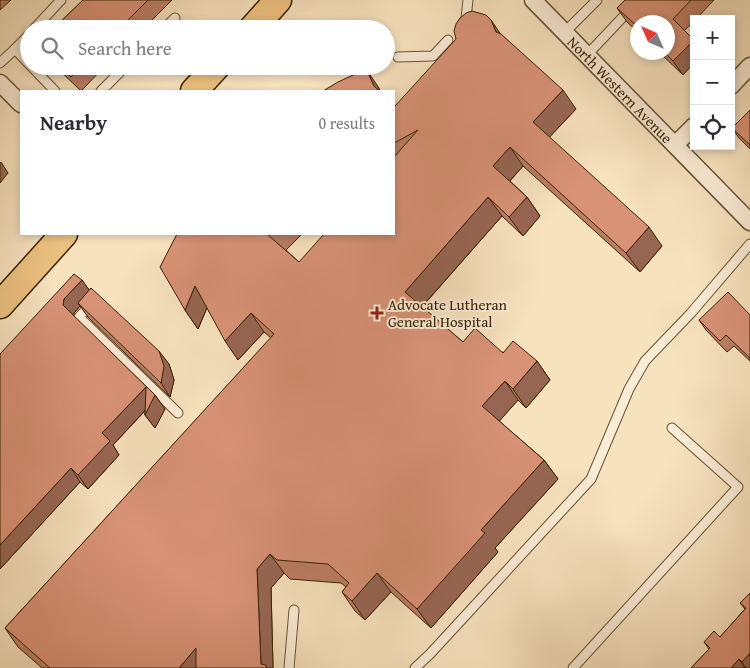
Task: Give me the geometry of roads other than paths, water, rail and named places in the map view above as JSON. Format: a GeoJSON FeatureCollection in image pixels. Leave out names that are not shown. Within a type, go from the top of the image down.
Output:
{"type":"FeatureCollection","features":[{"type":"Feature","properties":{"kind":"main road"},"geometry":{"type":"LineString","coordinates":[[260,20],[278,0]]}},
{"type":"Feature","properties":{"kind":"main road"},"geometry":{"type":"LineString","coordinates":[[195,90],[209,75]]}},
{"type":"Feature","properties":{"kind":"main road"},"geometry":{"type":"LineString","coordinates":[[0,305],[63,235]]}},
{"type":"Feature","properties":{"kind":"street","name":"North Western Avenue"},"geometry":{"type":"LineString","coordinates":[[534,0],[750,222]]}},
{"type":"Feature","properties":{"kind":"street"},"geometry":{"type":"LineString","coordinates":[[735,82],[750,66]]}},
{"type":"Feature","properties":{"kind":"street"},"geometry":{"type":"LineString","coordinates":[[0,83],[20,103]]}},
{"type":"Feature","properties":{"kind":"street"},"geometry":{"type":"LineString","coordinates":[[676,145],[690,130]]}},
{"type":"Feature","properties":{"kind":"lane"},"geometry":{"type":"LineString","coordinates":[[42,20],[61,0]]}},
{"type":"Feature","properties":{"kind":"lane"},"geometry":{"type":"LineString","coordinates":[[458,29],[466,18],[468,0]]}},
{"type":"Feature","properties":{"kind":"lane"},"geometry":{"type":"LineString","coordinates":[[565,32],[597,0]]}},
{"type":"Feature","properties":{"kind":"lane"},"geometry":{"type":"LineString","coordinates":[[587,55],[639,0]]}},
{"type":"Feature","properties":{"kind":"lane"},"geometry":{"type":"LineString","coordinates":[[398,57],[433,56],[448,40]]}},
{"type":"Feature","properties":{"kind":"lane"},"geometry":{"type":"LineString","coordinates":[[0,63],[20,44]]}},
{"type":"Feature","properties":{"kind":"lane"},"geometry":{"type":"LineString","coordinates":[[15,49],[20,54]]}},
{"type":"Feature","properties":{"kind":"lane"},"geometry":{"type":"LineString","coordinates":[[40,75],[54,90]]}},
{"type":"Feature","properties":{"kind":"lane"},"geometry":{"type":"LineString","coordinates":[[102,90],[117,75]]}},
{"type":"Feature","properties":{"kind":"lane"},"geometry":{"type":"LineString","coordinates":[[415,668],[591,479],[629,389],[645,360],[691,313],[750,244]]}},
{"type":"Feature","properties":{"kind":"lane"},"geometry":{"type":"LineString","coordinates":[[96,298],[79,317],[178,414]]}},
{"type":"Feature","properties":{"kind":"lane"},"geometry":{"type":"LineString","coordinates":[[573,668],[738,487],[672,428]]}},
{"type":"Feature","properties":{"kind":"lane"},"geometry":{"type":"LineString","coordinates":[[289,668],[294,610]]}},
{"type":"Feature","properties":{"kind":"place","name":"Advocate Lutheran General Hospital"},"geometry":{"type":"Point","coordinates":[377,313]}}]}
